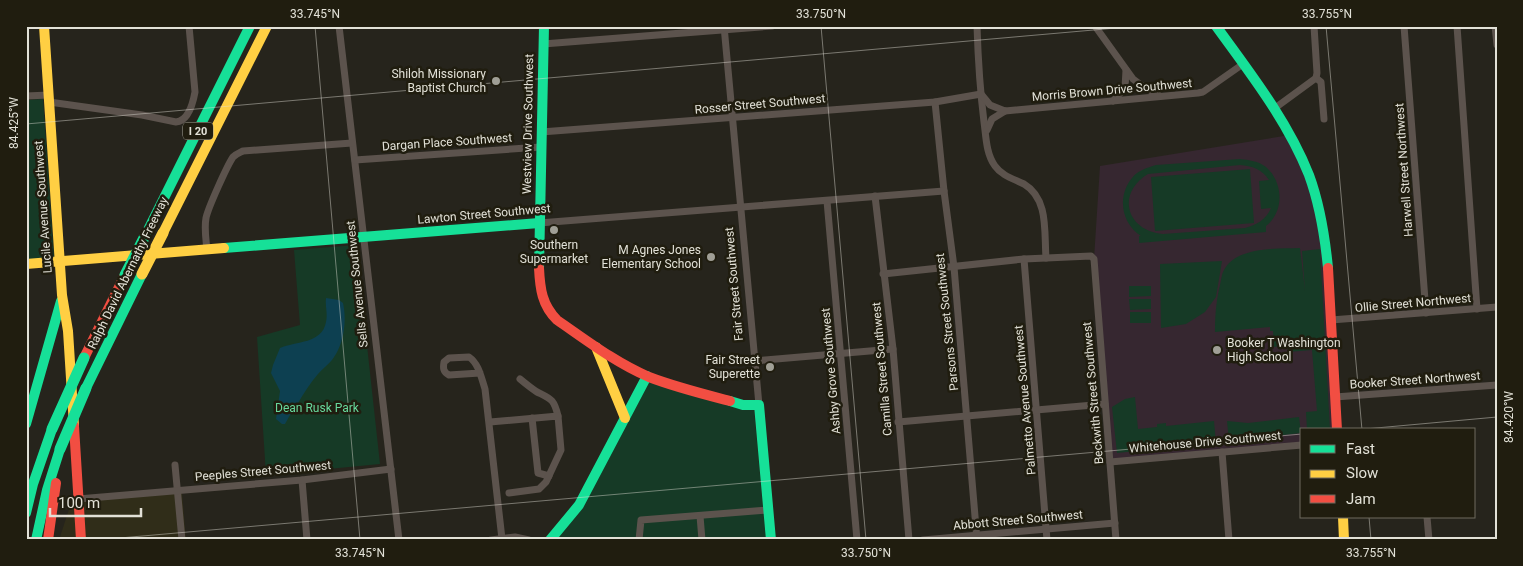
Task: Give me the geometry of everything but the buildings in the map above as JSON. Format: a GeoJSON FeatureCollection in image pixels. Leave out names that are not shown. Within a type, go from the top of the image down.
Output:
{"type":"FeatureCollection","features":[{"type":"Feature","properties":{"kind":"main road","name":"Lucile Avenue Southwest"},"geometry":{"type":"LineString","coordinates":[[44,26],[62,295],[68,330],[81,540]]}},
{"type":"Feature","properties":{"kind":"main road","name":"Ralph David Abernathy Freeway"},"geometry":{"type":"LineString","coordinates":[[26,513],[35,477],[64,398],[250,26]]}},
{"type":"Feature","properties":{"kind":"main road","name":"Ralph David Abernathy Freeway"},"geometry":{"type":"LineString","coordinates":[[36,540],[55,464],[86,388],[267,26]]}},
{"type":"Feature","properties":{"kind":"main road","name":"Westview Drive Southwest"},"geometry":{"type":"LineString","coordinates":[[544,26],[539,223],[539,285],[544,304],[557,320],[627,366],[648,376],[675,386],[743,405],[759,405]]}},
{"type":"Feature","properties":{"kind":"main road"},"geometry":{"type":"LineString","coordinates":[[1216,26],[1275,108],[1302,158],[1319,207],[1328,258],[1337,428]]}},
{"type":"Feature","properties":{"kind":"main road","name":"Lawton Street Southwest"},"geometry":{"type":"LineString","coordinates":[[26,264],[539,223]]}},
{"type":"Feature","properties":{"kind":"main road","name":"Lucile Avenue Southwest"},"geometry":{"type":"LineString","coordinates":[[26,424],[62,295]]}},
{"type":"Feature","properties":{"kind":"main road"},"geometry":{"type":"LineString","coordinates":[[50,341],[62,346],[70,363]]}},
{"type":"Feature","properties":{"kind":"main road"},"geometry":{"type":"LineString","coordinates":[[596,346],[625,418]]}},
{"type":"Feature","properties":{"kind":"main road"},"geometry":{"type":"LineString","coordinates":[[550,540],[579,505],[648,376]]}},
{"type":"Feature","properties":{"kind":"main road","name":"Fair Street Southwest"},"geometry":{"type":"LineString","coordinates":[[759,405],[771,540]]}},
{"type":"Feature","properties":{"kind":"main road"},"geometry":{"type":"LineString","coordinates":[[48,540],[60,449]]}},
{"type":"Feature","properties":{"kind":"main road"},"geometry":{"type":"LineString","coordinates":[[1343,518],[1344,540]]}},
{"type":"Feature","properties":{"kind":"street"},"geometry":{"type":"LineString","coordinates":[[26,96],[49,98],[180,122],[184,119],[194,101],[195,92],[189,26]]}},
{"type":"Feature","properties":{"kind":"street","name":"Sells Avenue Southwest"},"geometry":{"type":"LineString","coordinates":[[339,26],[399,540]]}},
{"type":"Feature","properties":{"kind":"street"},"geometry":{"type":"LineString","coordinates":[[544,44],[724,28],[772,26]]}},
{"type":"Feature","properties":{"kind":"street"},"geometry":{"type":"LineString","coordinates":[[884,274],[1046,258],[1043,214],[1040,201],[1029,188],[1005,176],[995,167],[989,154],[978,60],[978,26]]}},
{"type":"Feature","properties":{"kind":"street"},"geometry":{"type":"LineString","coordinates":[[1095,26],[1126,70],[1141,85],[1161,97]]}},
{"type":"Feature","properties":{"kind":"street"},"geometry":{"type":"LineString","coordinates":[[1275,108],[1316,78],[1314,26]]}},
{"type":"Feature","properties":{"kind":"street","name":"Harwell Street Northwest"},"geometry":{"type":"LineString","coordinates":[[1404,26],[1426,313]]}},
{"type":"Feature","properties":{"kind":"street"},"geometry":{"type":"LineString","coordinates":[[1457,26],[1477,309]]}},
{"type":"Feature","properties":{"kind":"street"},"geometry":{"type":"LineString","coordinates":[[1495,26],[1497,45]]}},
{"type":"Feature","properties":{"kind":"street","name":"Fair Street Southwest"},"geometry":{"type":"LineString","coordinates":[[724,28],[759,405]]}},
{"type":"Feature","properties":{"kind":"street","name":"Morris Brown Drive Southwest"},"geometry":{"type":"LineString","coordinates":[[1005,111],[1203,92],[1243,64]]}},
{"type":"Feature","properties":{"kind":"street"},"geometry":{"type":"LineString","coordinates":[[1113,101],[1124,88],[1126,70]]}},
{"type":"Feature","properties":{"kind":"street"},"geometry":{"type":"LineString","coordinates":[[1316,78],[1321,82],[1324,119]]}},
{"type":"Feature","properties":{"kind":"street"},"geometry":{"type":"LineString","coordinates":[[981,94],[990,105],[1005,111]]}},
{"type":"Feature","properties":{"kind":"street","name":"Rosser Street Southwest"},"geometry":{"type":"LineString","coordinates":[[541,132],[935,102],[981,94]]}},
{"type":"Feature","properties":{"kind":"street","name":"Parsons Street Southwest"},"geometry":{"type":"LineString","coordinates":[[935,102],[954,267],[977,537]]}},
{"type":"Feature","properties":{"kind":"street"},"geometry":{"type":"LineString","coordinates":[[986,133],[992,119],[1005,111]]}},
{"type":"Feature","properties":{"kind":"street"},"geometry":{"type":"LineString","coordinates":[[207,250],[205,228],[207,216],[216,193],[233,158],[237,154],[243,151],[352,143]]}},
{"type":"Feature","properties":{"kind":"street","name":"Dargan Place Southwest"},"geometry":{"type":"LineString","coordinates":[[355,160],[541,147]]}},
{"type":"Feature","properties":{"kind":"street","name":"Lawton Street Southwest"},"geometry":{"type":"LineString","coordinates":[[539,223],[944,191]]}},
{"type":"Feature","properties":{"kind":"street","name":"Camilla Street Southwest"},"geometry":{"type":"LineString","coordinates":[[875,196],[893,349],[909,540]]}},
{"type":"Feature","properties":{"kind":"street","name":"Ashby Grove Southwest"},"geometry":{"type":"LineString","coordinates":[[827,200],[857,540]]}},
{"type":"Feature","properties":{"kind":"street","name":"Beckwith Street Southwest"},"geometry":{"type":"LineString","coordinates":[[1046,258],[1088,255],[1094,259],[1116,540]]}},
{"type":"Feature","properties":{"kind":"street","name":"Palmetto Avenue Southwest"},"geometry":{"type":"LineString","coordinates":[[1024,259],[1047,540]]}},
{"type":"Feature","properties":{"kind":"street","name":"Ollie Street Northwest"},"geometry":{"type":"LineString","coordinates":[[1331,320],[1497,307]]}},
{"type":"Feature","properties":{"kind":"street"},"geometry":{"type":"LineString","coordinates":[[754,361],[893,349]]}},
{"type":"Feature","properties":{"kind":"street"},"geometry":{"type":"LineString","coordinates":[[480,373],[449,375],[445,373],[443,368],[444,362],[449,358],[469,357],[475,362],[480,373],[488,399],[502,539]]}},
{"type":"Feature","properties":{"kind":"street"},"geometry":{"type":"LineString","coordinates":[[509,493],[539,489],[546,482],[561,450],[556,406],[550,398],[536,391],[520,379]]}},
{"type":"Feature","properties":{"kind":"street","name":"Booker Street Northwest"},"geometry":{"type":"LineString","coordinates":[[1335,397],[1497,385]]}},
{"type":"Feature","properties":{"kind":"street"},"geometry":{"type":"LineString","coordinates":[[898,422],[1106,404]]}},
{"type":"Feature","properties":{"kind":"street"},"geometry":{"type":"LineString","coordinates":[[490,422],[558,416]]}},
{"type":"Feature","properties":{"kind":"street"},"geometry":{"type":"LineString","coordinates":[[532,418],[538,473],[549,476]]}},
{"type":"Feature","properties":{"kind":"street","name":"Whitehouse Drive Southwest"},"geometry":{"type":"LineString","coordinates":[[1110,462],[1300,445]]}},
{"type":"Feature","properties":{"kind":"street"},"geometry":{"type":"LineString","coordinates":[[1222,452],[1229,540]]}},
{"type":"Feature","properties":{"kind":"street"},"geometry":{"type":"LineString","coordinates":[[175,465],[182,540]]}},
{"type":"Feature","properties":{"kind":"street","name":"Peeples Street Southwest"},"geometry":{"type":"LineString","coordinates":[[78,499],[302,480],[391,469]]}},
{"type":"Feature","properties":{"kind":"street"},"geometry":{"type":"LineString","coordinates":[[302,480],[307,540]]}},
{"type":"Feature","properties":{"kind":"street"},"geometry":{"type":"LineString","coordinates":[[639,540],[641,520],[768,510]]}},
{"type":"Feature","properties":{"kind":"street"},"geometry":{"type":"LineString","coordinates":[[700,516],[702,540]]}},
{"type":"Feature","properties":{"kind":"street"},"geometry":{"type":"LineString","coordinates":[[1427,518],[1429,540]]}},
{"type":"Feature","properties":{"kind":"street","name":"Abbott Street Southwest"},"geometry":{"type":"LineString","coordinates":[[923,540],[977,537],[1115,523]]}},
{"type":"Feature","properties":{"kind":"street"},"geometry":{"type":"LineString","coordinates":[[491,540],[515,538],[529,540]]}},
{"type":"Feature","properties":{"kind":"shaded area","name":"Booker T Washington High School"},"geometry":{"type":"Polygon","coordinates":[[[1290,135],[1319,207],[1336,428],[1300,428],[1300,445],[1110,462],[1094,259],[1100,166],[1290,135]]]}},
{"type":"Feature","properties":{"kind":"shaded area"},"geometry":{"type":"Polygon","coordinates":[[[182,493],[186,540],[59,540],[72,500],[182,493]]]}},
{"type":"Feature","properties":{"kind":"green space"},"geometry":{"type":"Polygon","coordinates":[[[43,99],[54,258],[26,260],[26,100],[43,99]]]}},
{"type":"Feature","properties":{"kind":"green space"},"geometry":{"type":"Polygon","coordinates":[[[1240,159],[1257,162],[1266,167],[1276,180],[1280,196],[1279,205],[1272,220],[1266,226],[1266,232],[1139,243],[1139,236],[1141,236],[1134,231],[1125,217],[1123,209],[1124,193],[1134,175],[1156,165],[1240,159]],[[1240,165],[1148,174],[1138,182],[1132,191],[1129,201],[1134,219],[1150,231],[1163,234],[1245,228],[1253,225],[1263,219],[1271,208],[1261,209],[1259,181],[1269,180],[1253,167],[1240,165]]]}},
{"type":"Feature","properties":{"kind":"green space"},"geometry":{"type":"Polygon","coordinates":[[[1250,169],[1254,223],[1155,231],[1151,177],[1250,169]]]}},
{"type":"Feature","properties":{"kind":"green space","name":"Dean Rusk Park"},"geometry":{"type":"Polygon","coordinates":[[[356,245],[380,464],[266,475],[257,337],[300,325],[294,250],[356,245]]]}},
{"type":"Feature","properties":{"kind":"green space"},"geometry":{"type":"Polygon","coordinates":[[[1300,248],[1305,291],[1302,251],[1320,249],[1330,428],[1307,428],[1306,412],[1317,411],[1312,350],[1288,352],[1287,345],[1274,347],[1273,331],[1270,331],[1270,327],[1215,332],[1216,305],[1224,270],[1230,262],[1238,257],[1258,250],[1300,248]]]}},
{"type":"Feature","properties":{"kind":"green space"},"geometry":{"type":"Polygon","coordinates":[[[1222,261],[1216,297],[1205,312],[1186,324],[1161,328],[1160,264],[1222,261]]]}},
{"type":"Feature","properties":{"kind":"green space"},"geometry":{"type":"Polygon","coordinates":[[[1129,286],[1151,286],[1151,296],[1129,297],[1129,286]]]}},
{"type":"Feature","properties":{"kind":"green space"},"geometry":{"type":"Polygon","coordinates":[[[1129,299],[1151,299],[1151,309],[1130,310],[1129,299]]]}},
{"type":"Feature","properties":{"kind":"green space"},"geometry":{"type":"Polygon","coordinates":[[[1130,312],[1151,312],[1151,323],[1130,323],[1130,312]]]}},
{"type":"Feature","properties":{"kind":"green space"},"geometry":{"type":"Polygon","coordinates":[[[644,378],[754,410],[766,540],[535,540],[547,539],[583,491],[644,378]]]}},
{"type":"Feature","properties":{"kind":"green space"},"geometry":{"type":"Polygon","coordinates":[[[1135,397],[1138,429],[1157,427],[1157,424],[1166,423],[1166,426],[1214,421],[1216,443],[1117,453],[1112,407],[1125,399],[1135,397]]]}},
{"type":"Feature","properties":{"kind":"green space"},"geometry":{"type":"Polygon","coordinates":[[[1299,417],[1300,433],[1229,441],[1227,421],[1248,423],[1299,417]]]}},
{"type":"Feature","properties":{"kind":"water"},"geometry":{"type":"Polygon","coordinates":[[[326,298],[339,300],[343,303],[345,317],[342,340],[332,360],[307,388],[298,403],[299,408],[290,415],[285,424],[282,424],[276,419],[280,391],[271,373],[273,365],[280,348],[308,341],[324,329],[327,319],[326,298]]]}},
{"type":"Feature","properties":{"kind":"traffic: fast"},"geometry":{"type":"LineString","coordinates":[[145,236],[250,26]]}},
{"type":"Feature","properties":{"kind":"traffic: fast"},"geometry":{"type":"LineString","coordinates":[[539,268],[544,26]]}},
{"type":"Feature","properties":{"kind":"traffic: fast"},"geometry":{"type":"LineString","coordinates":[[1216,26],[1255,79],[1279,116],[1300,155],[1313,186],[1319,209],[1328,268]]}},
{"type":"Feature","properties":{"kind":"traffic: fast"},"geometry":{"type":"LineString","coordinates":[[224,248],[539,223]]}},
{"type":"Feature","properties":{"kind":"traffic: fast"},"geometry":{"type":"LineString","coordinates":[[125,275],[145,236]]}},
{"type":"Feature","properties":{"kind":"traffic: fast"},"geometry":{"type":"LineString","coordinates":[[86,388],[142,274]]}},
{"type":"Feature","properties":{"kind":"traffic: fast"},"geometry":{"type":"LineString","coordinates":[[26,424],[61,301]]}},
{"type":"Feature","properties":{"kind":"traffic: fast"},"geometry":{"type":"LineString","coordinates":[[52,429],[84,358]]}},
{"type":"Feature","properties":{"kind":"traffic: fast"},"geometry":{"type":"LineString","coordinates":[[550,540],[579,505],[647,376]]}},
{"type":"Feature","properties":{"kind":"traffic: fast"},"geometry":{"type":"LineString","coordinates":[[60,449],[86,388]]}},
{"type":"Feature","properties":{"kind":"traffic: fast"},"geometry":{"type":"LineString","coordinates":[[730,401],[743,405],[759,405],[771,540]]}},
{"type":"Feature","properties":{"kind":"traffic: fast"},"geometry":{"type":"LineString","coordinates":[[26,513],[33,484],[52,429]]}},
{"type":"Feature","properties":{"kind":"traffic: fast"},"geometry":{"type":"LineString","coordinates":[[36,540],[47,490],[60,449]]}},
{"type":"Feature","properties":{"kind":"traffic: slow"},"geometry":{"type":"LineString","coordinates":[[44,26],[62,295],[68,331],[74,426]]}},
{"type":"Feature","properties":{"kind":"traffic: slow"},"geometry":{"type":"LineString","coordinates":[[163,233],[267,26]]}},
{"type":"Feature","properties":{"kind":"traffic: slow"},"geometry":{"type":"LineString","coordinates":[[142,274],[163,233]]}},
{"type":"Feature","properties":{"kind":"traffic: slow"},"geometry":{"type":"LineString","coordinates":[[26,264],[224,248]]}},
{"type":"Feature","properties":{"kind":"traffic: slow"},"geometry":{"type":"LineString","coordinates":[[596,347],[625,418]]}},
{"type":"Feature","properties":{"kind":"traffic: slow"},"geometry":{"type":"LineString","coordinates":[[1343,518],[1344,540]]}},
{"type":"Feature","properties":{"kind":"traffic: jam"},"geometry":{"type":"LineString","coordinates":[[539,268],[541,290],[545,302],[557,320],[613,358],[649,377],[730,401]]}},
{"type":"Feature","properties":{"kind":"traffic: jam"},"geometry":{"type":"LineString","coordinates":[[1328,268],[1337,428]]}},
{"type":"Feature","properties":{"kind":"traffic: jam"},"geometry":{"type":"LineString","coordinates":[[84,358],[125,275]]}},
{"type":"Feature","properties":{"kind":"traffic: jam"},"geometry":{"type":"LineString","coordinates":[[74,426],[81,540]]}},
{"type":"Feature","properties":{"kind":"traffic: jam"},"geometry":{"type":"LineString","coordinates":[[48,540],[56,483]]}},
{"type":"Feature","properties":{"kind":"place","name":"Shiloh Missionary Baptist Church"},"geometry":{"type":"Point","coordinates":[496,81]}},
{"type":"Feature","properties":{"kind":"place","name":"Southern Supermarket"},"geometry":{"type":"Point","coordinates":[554,230]}},
{"type":"Feature","properties":{"kind":"place","name":"M Agnes Jones Elementary School"},"geometry":{"type":"Point","coordinates":[711,257]}},
{"type":"Feature","properties":{"kind":"place","name":"Booker T Washington High School"},"geometry":{"type":"Point","coordinates":[1217,350]}},
{"type":"Feature","properties":{"kind":"place","name":"Fair Street Superette"},"geometry":{"type":"Point","coordinates":[770,367]}}]}
